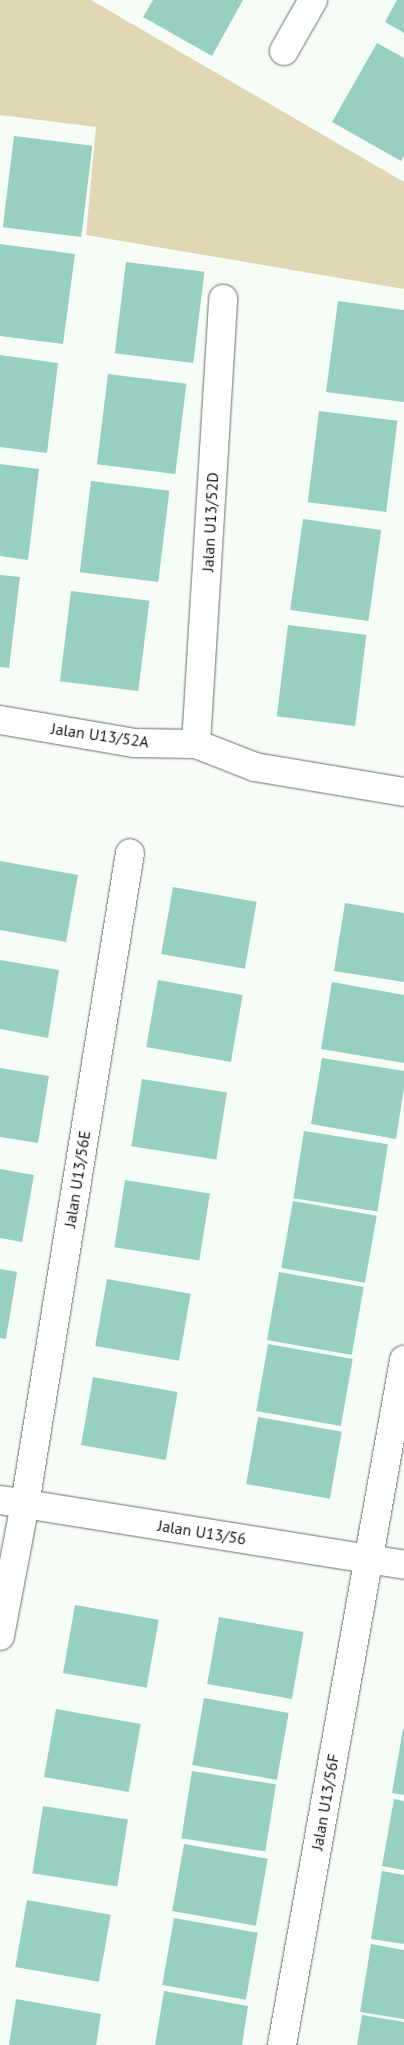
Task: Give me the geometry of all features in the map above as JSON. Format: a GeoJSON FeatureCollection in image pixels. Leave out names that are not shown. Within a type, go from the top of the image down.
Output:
{"type":"FeatureCollection","features":[{"type":"Feature","properties":{"kind":"street"},"geometry":{"type":"LineString","coordinates":[[284,51],[313,0]]}},
{"type":"Feature","properties":{"kind":"street","name":"Jalan U13/52D"},"geometry":{"type":"LineString","coordinates":[[196,744],[223,299]]}},
{"type":"Feature","properties":{"kind":"street","name":"Jalan U13/52A"},"geometry":{"type":"LineString","coordinates":[[0,720],[135,744],[196,744],[255,767],[404,792]]}},
{"type":"Feature","properties":{"kind":"street","name":"Jalan U13/56E"},"geometry":{"type":"LineString","coordinates":[[0,1636],[12,1502],[130,853]]}},
{"type":"Feature","properties":{"kind":"street","name":"Jalan U13/56F"},"geometry":{"type":"LineString","coordinates":[[282,2045],[404,1360]]}},
{"type":"Feature","properties":{"kind":"street","name":"Jalan U13/56"},"geometry":{"type":"LineString","coordinates":[[12,1502],[404,1565]]}},
{"type":"Feature","properties":{"kind":"shaded area"},"geometry":{"type":"Polygon","coordinates":[[[0,0],[91,0],[404,182],[404,289],[86,235],[96,127],[0,115],[0,0]]]}},
{"type":"Feature","properties":{"kind":"building"},"geometry":{"type":"Polygon","coordinates":[[[153,0],[243,0],[212,56],[143,17],[153,0]]]}},
{"type":"Feature","properties":{"kind":"building"},"geometry":{"type":"Polygon","coordinates":[[[397,0],[404,0],[404,33],[385,22],[397,0]]]}},
{"type":"Feature","properties":{"kind":"building"},"geometry":{"type":"Polygon","coordinates":[[[377,43],[404,58],[404,156],[401,161],[332,122],[377,43]]]}},
{"type":"Feature","properties":{"kind":"building"},"geometry":{"type":"Polygon","coordinates":[[[14,136],[92,146],[81,237],[3,227],[14,136]]]}},
{"type":"Feature","properties":{"kind":"building"},"geometry":{"type":"Polygon","coordinates":[[[0,244],[75,254],[63,344],[0,336],[0,244]]]}},
{"type":"Feature","properties":{"kind":"building"},"geometry":{"type":"Polygon","coordinates":[[[126,262],[204,272],[193,363],[115,353],[126,262]]]}},
{"type":"Feature","properties":{"kind":"building"},"geometry":{"type":"Polygon","coordinates":[[[338,301],[404,310],[404,402],[326,392],[338,301]]]}},
{"type":"Feature","properties":{"kind":"building"},"geometry":{"type":"Polygon","coordinates":[[[0,355],[58,363],[47,453],[0,447],[0,355]]]}},
{"type":"Feature","properties":{"kind":"building"},"geometry":{"type":"Polygon","coordinates":[[[108,374],[186,384],[175,474],[97,464],[108,374]]]}},
{"type":"Feature","properties":{"kind":"building"},"geometry":{"type":"Polygon","coordinates":[[[319,411],[397,421],[386,512],[308,502],[319,411]]]}},
{"type":"Feature","properties":{"kind":"building"},"geometry":{"type":"Polygon","coordinates":[[[0,464],[39,469],[28,560],[0,556],[0,464]]]}},
{"type":"Feature","properties":{"kind":"building"},"geometry":{"type":"Polygon","coordinates":[[[91,481],[169,491],[158,582],[80,572],[91,481]]]}},
{"type":"Feature","properties":{"kind":"building"},"geometry":{"type":"Polygon","coordinates":[[[303,519],[381,530],[368,621],[290,610],[303,519]]]}},
{"type":"Feature","properties":{"kind":"building"},"geometry":{"type":"Polygon","coordinates":[[[0,575],[20,577],[9,668],[0,667],[0,575]]]}},
{"type":"Feature","properties":{"kind":"building"},"geometry":{"type":"Polygon","coordinates":[[[71,591],[149,601],[138,691],[60,681],[71,591]]]}},
{"type":"Feature","properties":{"kind":"building"},"geometry":{"type":"Polygon","coordinates":[[[288,625],[366,635],[355,726],[277,716],[288,625]]]}},
{"type":"Feature","properties":{"kind":"building"},"geometry":{"type":"Polygon","coordinates":[[[0,861],[78,875],[66,942],[0,930],[0,861]]]}},
{"type":"Feature","properties":{"kind":"building"},"geometry":{"type":"Polygon","coordinates":[[[173,887],[257,902],[245,969],[161,954],[173,887]]]}},
{"type":"Feature","properties":{"kind":"building"},"geometry":{"type":"Polygon","coordinates":[[[345,903],[404,913],[404,982],[334,971],[345,903]]]}},
{"type":"Feature","properties":{"kind":"building"},"geometry":{"type":"Polygon","coordinates":[[[0,960],[59,970],[48,1038],[0,1029],[0,960]]]}},
{"type":"Feature","properties":{"kind":"building"},"geometry":{"type":"Polygon","coordinates":[[[158,980],[243,995],[231,1062],[146,1047],[158,980]]]}},
{"type":"Feature","properties":{"kind":"building"},"geometry":{"type":"Polygon","coordinates":[[[332,982],[404,995],[404,1063],[321,1049],[332,982]]]}},
{"type":"Feature","properties":{"kind":"building"},"geometry":{"type":"Polygon","coordinates":[[[322,1058],[404,1071],[404,1088],[396,1139],[311,1124],[322,1058]]]}},
{"type":"Feature","properties":{"kind":"building"},"geometry":{"type":"Polygon","coordinates":[[[0,1068],[49,1076],[38,1143],[0,1137],[0,1068]]]}},
{"type":"Feature","properties":{"kind":"building"},"geometry":{"type":"Polygon","coordinates":[[[142,1079],[227,1092],[216,1160],[131,1146],[142,1079]]]}},
{"type":"Feature","properties":{"kind":"building"},"geometry":{"type":"Polygon","coordinates":[[[304,1131],[388,1144],[377,1211],[293,1198],[304,1131]]]}},
{"type":"Feature","properties":{"kind":"building"},"geometry":{"type":"Polygon","coordinates":[[[0,1169],[34,1175],[22,1242],[0,1238],[0,1169]]]}},
{"type":"Feature","properties":{"kind":"building"},"geometry":{"type":"Polygon","coordinates":[[[125,1180],[210,1193],[199,1261],[114,1247],[125,1180]]]}},
{"type":"Feature","properties":{"kind":"building"},"geometry":{"type":"Polygon","coordinates":[[[293,1201],[377,1216],[365,1283],[281,1268],[293,1201]]]}},
{"type":"Feature","properties":{"kind":"building"},"geometry":{"type":"Polygon","coordinates":[[[0,1269],[17,1272],[6,1339],[0,1338],[0,1269]]]}},
{"type":"Feature","properties":{"kind":"building"},"geometry":{"type":"Polygon","coordinates":[[[279,1272],[364,1287],[352,1355],[267,1340],[279,1272]]]}},
{"type":"Feature","properties":{"kind":"building"},"geometry":{"type":"Polygon","coordinates":[[[107,1279],[191,1294],[179,1361],[95,1346],[107,1279]]]}},
{"type":"Feature","properties":{"kind":"building"},"geometry":{"type":"Polygon","coordinates":[[[268,1344],[353,1359],[341,1426],[256,1411],[268,1344]]]}},
{"type":"Feature","properties":{"kind":"building"},"geometry":{"type":"Polygon","coordinates":[[[93,1377],[178,1392],[166,1460],[81,1445],[93,1377]]]}},
{"type":"Feature","properties":{"kind":"building"},"geometry":{"type":"Polygon","coordinates":[[[258,1417],[342,1432],[330,1499],[246,1484],[258,1417]]]}},
{"type":"Feature","properties":{"kind":"building"},"geometry":{"type":"Polygon","coordinates":[[[75,1605],[159,1620],[147,1688],[63,1673],[75,1605]]]}},
{"type":"Feature","properties":{"kind":"building"},"geometry":{"type":"Polygon","coordinates":[[[219,1617],[304,1632],[292,1699],[207,1684],[219,1617]]]}},
{"type":"Feature","properties":{"kind":"building"},"geometry":{"type":"Polygon","coordinates":[[[204,1698],[289,1713],[277,1780],[192,1765],[204,1698]]]}},
{"type":"Feature","properties":{"kind":"building"},"geometry":{"type":"Polygon","coordinates":[[[56,1709],[141,1724],[129,1792],[44,1777],[56,1709]]]}},
{"type":"Feature","properties":{"kind":"building"},"geometry":{"type":"Polygon","coordinates":[[[404,1729],[404,1795],[392,1793],[404,1729]]]}},
{"type":"Feature","properties":{"kind":"building"},"geometry":{"type":"Polygon","coordinates":[[[192,1771],[276,1784],[265,1851],[181,1838],[192,1771]]]}},
{"type":"Feature","properties":{"kind":"building"},"geometry":{"type":"Polygon","coordinates":[[[394,1799],[404,1801],[404,1870],[382,1866],[394,1799]]]}},
{"type":"Feature","properties":{"kind":"building"},"geometry":{"type":"Polygon","coordinates":[[[43,1806],[128,1819],[117,1887],[32,1873],[43,1806]]]}},
{"type":"Feature","properties":{"kind":"building"},"geometry":{"type":"Polygon","coordinates":[[[184,1844],[268,1859],[256,1926],[172,1911],[184,1844]]]}},
{"type":"Feature","properties":{"kind":"building"},"geometry":{"type":"Polygon","coordinates":[[[382,1871],[404,1875],[404,1944],[371,1939],[382,1871]]]}},
{"type":"Feature","properties":{"kind":"building"},"geometry":{"type":"Polygon","coordinates":[[[27,1900],[111,1915],[99,1982],[15,1967],[27,1900]]]}},
{"type":"Feature","properties":{"kind":"building"},"geometry":{"type":"Polygon","coordinates":[[[174,1918],[258,1933],[246,2000],[162,1985],[174,1918]]]}},
{"type":"Feature","properties":{"kind":"building"},"geometry":{"type":"Polygon","coordinates":[[[371,1944],[404,1950],[404,2019],[360,2012],[371,1944]]]}},
{"type":"Feature","properties":{"kind":"building"},"geometry":{"type":"Polygon","coordinates":[[[164,1991],[248,2006],[242,2045],[155,2045],[164,1991]]]}},
{"type":"Feature","properties":{"kind":"building"},"geometry":{"type":"Polygon","coordinates":[[[16,1999],[101,2014],[96,2045],[9,2045],[16,1999]]]}},
{"type":"Feature","properties":{"kind":"building"},"geometry":{"type":"Polygon","coordinates":[[[362,2015],[404,2022],[404,2045],[357,2045],[362,2015]]]}}]}
